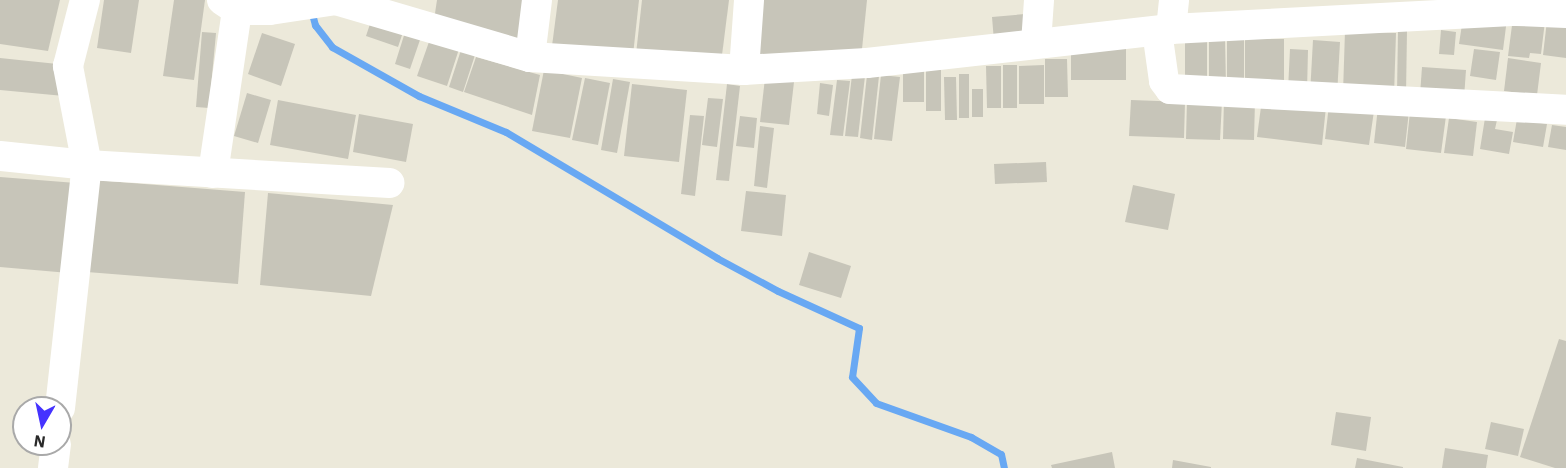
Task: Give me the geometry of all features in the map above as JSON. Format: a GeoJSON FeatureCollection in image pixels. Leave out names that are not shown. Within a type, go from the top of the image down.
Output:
{"type":"FeatureCollection","features":[{"type":"Feature","properties":{"kind":"street"},"geometry":{"type":"LineString","coordinates":[[61,396],[87,165],[68,66],[85,0]]}},
{"type":"Feature","properties":{"kind":"street"},"geometry":{"type":"LineString","coordinates":[[213,173],[230,5],[270,10],[336,0],[530,57],[744,70],[867,63],[1164,30],[1517,11],[1566,13]]}},
{"type":"Feature","properties":{"kind":"street"},"geometry":{"type":"LineString","coordinates":[[530,57],[537,0]]}},
{"type":"Feature","properties":{"kind":"street"},"geometry":{"type":"LineString","coordinates":[[744,70],[749,0]]}},
{"type":"Feature","properties":{"kind":"street"},"geometry":{"type":"LineString","coordinates":[[1036,43],[1039,0]]}},
{"type":"Feature","properties":{"kind":"street"},"geometry":{"type":"LineString","coordinates":[[1174,0],[1164,30],[1164,81],[1170,89],[1566,110]]}},
{"type":"Feature","properties":{"kind":"street"},"geometry":{"type":"LineString","coordinates":[[0,156],[87,165],[389,183]]}},
{"type":"Feature","properties":{"kind":"building"},"geometry":{"type":"Polygon","coordinates":[[[0,0],[60,0],[48,51],[0,44],[0,0]]]}},
{"type":"Feature","properties":{"kind":"building"},"geometry":{"type":"Polygon","coordinates":[[[104,0],[139,0],[131,53],[97,48],[104,0]]]}},
{"type":"Feature","properties":{"kind":"building"},"geometry":{"type":"Polygon","coordinates":[[[174,0],[205,0],[194,80],[163,76],[174,0]]]}},
{"type":"Feature","properties":{"kind":"building"},"geometry":{"type":"Polygon","coordinates":[[[437,0],[529,0],[523,49],[434,20],[437,0]]]}},
{"type":"Feature","properties":{"kind":"building"},"geometry":{"type":"Polygon","coordinates":[[[558,0],[639,0],[633,55],[552,46],[558,0]]]}},
{"type":"Feature","properties":{"kind":"building"},"geometry":{"type":"Polygon","coordinates":[[[642,0],[729,0],[721,63],[636,54],[642,0]]]}},
{"type":"Feature","properties":{"kind":"building"},"geometry":{"type":"Polygon","coordinates":[[[759,0],[867,0],[862,49],[753,56],[759,0]]]}},
{"type":"Feature","properties":{"kind":"building"},"geometry":{"type":"Polygon","coordinates":[[[1549,3],[1566,5],[1566,58],[1543,55],[1549,3]]]}},
{"type":"Feature","properties":{"kind":"building"},"geometry":{"type":"Polygon","coordinates":[[[1465,5],[1508,11],[1503,50],[1459,44],[1465,5]]]}},
{"type":"Feature","properties":{"kind":"building"},"geometry":{"type":"Polygon","coordinates":[[[1514,10],[1546,13],[1541,54],[1530,53],[1529,58],[1508,56],[1514,10]]]}},
{"type":"Feature","properties":{"kind":"building"},"geometry":{"type":"Polygon","coordinates":[[[1025,14],[1027,38],[994,41],[992,17],[1025,14]]]}},
{"type":"Feature","properties":{"kind":"building"},"geometry":{"type":"Polygon","coordinates":[[[371,21],[403,32],[398,47],[366,36],[371,21]]]}},
{"type":"Feature","properties":{"kind":"building"},"geometry":{"type":"Polygon","coordinates":[[[406,29],[422,34],[410,69],[395,64],[406,29]]]}},
{"type":"Feature","properties":{"kind":"building"},"geometry":{"type":"Polygon","coordinates":[[[1441,30],[1456,32],[1454,55],[1439,54],[1441,30]]]}},
{"type":"Feature","properties":{"kind":"building"},"geometry":{"type":"Polygon","coordinates":[[[1345,31],[1396,33],[1394,95],[1343,93],[1345,31]]]}},
{"type":"Feature","properties":{"kind":"building"},"geometry":{"type":"Polygon","coordinates":[[[1398,31],[1407,31],[1406,94],[1397,94],[1398,31]]]}},
{"type":"Feature","properties":{"kind":"building"},"geometry":{"type":"Polygon","coordinates":[[[202,32],[216,33],[209,108],[196,107],[202,32]]]}},
{"type":"Feature","properties":{"kind":"building"},"geometry":{"type":"Polygon","coordinates":[[[262,33],[295,44],[281,86],[248,74],[262,33]]]}},
{"type":"Feature","properties":{"kind":"building"},"geometry":{"type":"Polygon","coordinates":[[[1225,38],[1226,86],[1209,86],[1209,39],[1225,38]]]}},
{"type":"Feature","properties":{"kind":"building"},"geometry":{"type":"Polygon","coordinates":[[[430,39],[459,49],[447,86],[417,76],[430,39]]]}},
{"type":"Feature","properties":{"kind":"building"},"geometry":{"type":"Polygon","coordinates":[[[1227,39],[1244,39],[1244,84],[1227,85],[1227,39]]]}},
{"type":"Feature","properties":{"kind":"building"},"geometry":{"type":"Polygon","coordinates":[[[1245,39],[1284,39],[1284,84],[1245,84],[1245,39]]]}},
{"type":"Feature","properties":{"kind":"building"},"geometry":{"type":"Polygon","coordinates":[[[1313,40],[1340,42],[1337,95],[1310,94],[1313,40]]]}},
{"type":"Feature","properties":{"kind":"building"},"geometry":{"type":"Polygon","coordinates":[[[1185,41],[1207,41],[1207,86],[1185,86],[1185,41]]]}},
{"type":"Feature","properties":{"kind":"building"},"geometry":{"type":"Polygon","coordinates":[[[1071,47],[1126,47],[1126,80],[1071,80],[1071,47]]]}},
{"type":"Feature","properties":{"kind":"building"},"geometry":{"type":"Polygon","coordinates":[[[1290,49],[1308,50],[1307,91],[1288,90],[1290,49]]]}},
{"type":"Feature","properties":{"kind":"building"},"geometry":{"type":"Polygon","coordinates":[[[1474,49],[1500,52],[1496,80],[1470,76],[1474,49]]]}},
{"type":"Feature","properties":{"kind":"building"},"geometry":{"type":"Polygon","coordinates":[[[461,50],[475,55],[463,92],[449,87],[461,50]]]}},
{"type":"Feature","properties":{"kind":"building"},"geometry":{"type":"Polygon","coordinates":[[[476,57],[540,75],[532,115],[464,92],[476,57]]]}},
{"type":"Feature","properties":{"kind":"building"},"geometry":{"type":"Polygon","coordinates":[[[0,58],[67,65],[64,96],[0,90],[0,58]]]}},
{"type":"Feature","properties":{"kind":"building"},"geometry":{"type":"Polygon","coordinates":[[[1508,58],[1541,63],[1537,95],[1504,91],[1508,58]]]}},
{"type":"Feature","properties":{"kind":"building"},"geometry":{"type":"Polygon","coordinates":[[[1045,59],[1067,59],[1068,97],[1045,97],[1045,59]]]}},
{"type":"Feature","properties":{"kind":"building"},"geometry":{"type":"Polygon","coordinates":[[[1003,65],[1017,65],[1017,108],[1003,108],[1003,65]]]}},
{"type":"Feature","properties":{"kind":"building"},"geometry":{"type":"Polygon","coordinates":[[[1044,65],[1044,104],[1019,104],[1019,66],[1044,65]]]}},
{"type":"Feature","properties":{"kind":"building"},"geometry":{"type":"Polygon","coordinates":[[[986,66],[1001,66],[1001,108],[987,108],[986,66]]]}},
{"type":"Feature","properties":{"kind":"building"},"geometry":{"type":"Polygon","coordinates":[[[1422,67],[1466,70],[1464,98],[1420,95],[1422,67]]]}},
{"type":"Feature","properties":{"kind":"building"},"geometry":{"type":"Polygon","coordinates":[[[544,70],[582,78],[570,138],[532,131],[544,70]]]}},
{"type":"Feature","properties":{"kind":"building"},"geometry":{"type":"Polygon","coordinates":[[[903,70],[924,70],[924,102],[903,102],[903,70]]]}},
{"type":"Feature","properties":{"kind":"building"},"geometry":{"type":"Polygon","coordinates":[[[926,70],[941,70],[941,111],[926,111],[926,70]]]}},
{"type":"Feature","properties":{"kind":"building"},"geometry":{"type":"Polygon","coordinates":[[[959,74],[969,74],[969,118],[959,118],[959,74]]]}},
{"type":"Feature","properties":{"kind":"building"},"geometry":{"type":"Polygon","coordinates":[[[852,75],[865,76],[858,137],[845,136],[852,75]]]}},
{"type":"Feature","properties":{"kind":"building"},"geometry":{"type":"Polygon","coordinates":[[[867,75],[879,76],[872,140],[860,138],[867,75]]]}},
{"type":"Feature","properties":{"kind":"building"},"geometry":{"type":"Polygon","coordinates":[[[881,75],[900,77],[892,141],[874,139],[881,75]]]}},
{"type":"Feature","properties":{"kind":"building"},"geometry":{"type":"Polygon","coordinates":[[[944,77],[956,77],[957,120],[945,120],[944,77]]]}},
{"type":"Feature","properties":{"kind":"building"},"geometry":{"type":"Polygon","coordinates":[[[585,78],[610,83],[598,145],[572,140],[585,78]]]}},
{"type":"Feature","properties":{"kind":"building"},"geometry":{"type":"Polygon","coordinates":[[[765,78],[794,82],[789,125],[760,122],[765,78]]]}},
{"type":"Feature","properties":{"kind":"building"},"geometry":{"type":"Polygon","coordinates":[[[613,79],[630,82],[617,153],[601,150],[613,79]]]}},
{"type":"Feature","properties":{"kind":"building"},"geometry":{"type":"Polygon","coordinates":[[[837,80],[850,81],[843,136],[830,135],[837,80]]]}},
{"type":"Feature","properties":{"kind":"building"},"geometry":{"type":"Polygon","coordinates":[[[820,83],[833,85],[829,116],[817,114],[820,83]]]}},
{"type":"Feature","properties":{"kind":"building"},"geometry":{"type":"Polygon","coordinates":[[[632,84],[687,90],[679,162],[624,156],[632,84]]]}},
{"type":"Feature","properties":{"kind":"building"},"geometry":{"type":"Polygon","coordinates":[[[727,84],[740,86],[729,181],[716,180],[727,84]]]}},
{"type":"Feature","properties":{"kind":"building"},"geometry":{"type":"Polygon","coordinates":[[[972,89],[983,89],[983,117],[972,117],[972,89]]]}},
{"type":"Feature","properties":{"kind":"building"},"geometry":{"type":"Polygon","coordinates":[[[247,93],[271,100],[258,143],[234,136],[247,93]]]}},
{"type":"Feature","properties":{"kind":"building"},"geometry":{"type":"Polygon","coordinates":[[[708,98],[723,99],[717,147],[702,145],[708,98]]]}},
{"type":"Feature","properties":{"kind":"building"},"geometry":{"type":"Polygon","coordinates":[[[1224,99],[1255,100],[1254,140],[1223,139],[1224,99]]]}},
{"type":"Feature","properties":{"kind":"building"},"geometry":{"type":"Polygon","coordinates":[[[1262,99],[1326,107],[1322,145],[1257,137],[1262,99]]]}},
{"type":"Feature","properties":{"kind":"building"},"geometry":{"type":"Polygon","coordinates":[[[278,100],[356,115],[348,159],[270,145],[278,100]]]}},
{"type":"Feature","properties":{"kind":"building"},"geometry":{"type":"Polygon","coordinates":[[[1131,100],[1185,102],[1184,138],[1129,136],[1131,100]]]}},
{"type":"Feature","properties":{"kind":"building"},"geometry":{"type":"Polygon","coordinates":[[[1187,100],[1222,101],[1220,140],[1186,139],[1187,100]]]}},
{"type":"Feature","properties":{"kind":"building"},"geometry":{"type":"Polygon","coordinates":[[[1329,105],[1374,111],[1369,145],[1325,139],[1329,105]]]}},
{"type":"Feature","properties":{"kind":"building"},"geometry":{"type":"Polygon","coordinates":[[[1378,107],[1409,111],[1405,147],[1374,143],[1378,107]]]}},
{"type":"Feature","properties":{"kind":"building"},"geometry":{"type":"Polygon","coordinates":[[[1410,112],[1446,116],[1441,153],[1406,149],[1410,112]]]}},
{"type":"Feature","properties":{"kind":"building"},"geometry":{"type":"Polygon","coordinates":[[[359,114],[413,124],[406,162],[353,152],[359,114]]]}},
{"type":"Feature","properties":{"kind":"building"},"geometry":{"type":"Polygon","coordinates":[[[690,115],[704,116],[695,196],[681,194],[690,115]]]}},
{"type":"Feature","properties":{"kind":"building"},"geometry":{"type":"Polygon","coordinates":[[[740,116],[757,118],[754,148],[736,146],[740,116]]]}},
{"type":"Feature","properties":{"kind":"building"},"geometry":{"type":"Polygon","coordinates":[[[1449,118],[1477,122],[1473,156],[1444,153],[1449,118]]]}},
{"type":"Feature","properties":{"kind":"building"},"geometry":{"type":"Polygon","coordinates":[[[1485,118],[1497,120],[1495,129],[1513,132],[1509,154],[1480,149],[1485,118]]]}},
{"type":"Feature","properties":{"kind":"building"},"geometry":{"type":"Polygon","coordinates":[[[1517,119],[1547,124],[1543,147],[1513,142],[1517,119]]]}},
{"type":"Feature","properties":{"kind":"building"},"geometry":{"type":"Polygon","coordinates":[[[1552,125],[1566,127],[1566,150],[1548,147],[1552,125]]]}},
{"type":"Feature","properties":{"kind":"building"},"geometry":{"type":"Polygon","coordinates":[[[760,126],[774,128],[767,188],[754,186],[760,126]]]}},
{"type":"Feature","properties":{"kind":"building"},"geometry":{"type":"Polygon","coordinates":[[[1046,162],[1047,182],[995,184],[994,164],[1046,162]]]}},
{"type":"Feature","properties":{"kind":"building"},"geometry":{"type":"Polygon","coordinates":[[[0,177],[76,183],[69,273],[0,267],[0,177]]]}},
{"type":"Feature","properties":{"kind":"building"},"geometry":{"type":"Polygon","coordinates":[[[94,180],[245,192],[238,284],[87,272],[94,180]]]}},
{"type":"Feature","properties":{"kind":"building"},"geometry":{"type":"Polygon","coordinates":[[[1133,185],[1175,194],[1168,230],[1125,222],[1133,185]]]}},
{"type":"Feature","properties":{"kind":"building"},"geometry":{"type":"Polygon","coordinates":[[[746,191],[786,195],[782,236],[741,231],[746,191]]]}},
{"type":"Feature","properties":{"kind":"building"},"geometry":{"type":"Polygon","coordinates":[[[268,193],[393,205],[371,296],[260,285],[268,193]]]}},
{"type":"Feature","properties":{"kind":"building"},"geometry":{"type":"Polygon","coordinates":[[[809,252],[851,266],[841,298],[799,285],[809,252]]]}},
{"type":"Feature","properties":{"kind":"building"},"geometry":{"type":"Polygon","coordinates":[[[1559,339],[1566,341],[1566,468],[1555,468],[1520,457],[1559,339]]]}},
{"type":"Feature","properties":{"kind":"building"},"geometry":{"type":"Polygon","coordinates":[[[1336,412],[1371,417],[1366,451],[1331,445],[1336,412]]]}},
{"type":"Feature","properties":{"kind":"building"},"geometry":{"type":"Polygon","coordinates":[[[1491,422],[1524,429],[1518,456],[1485,449],[1491,422]]]}},
{"type":"Feature","properties":{"kind":"building"},"geometry":{"type":"Polygon","coordinates":[[[1445,448],[1488,455],[1486,468],[1442,468],[1445,448]]]}},
{"type":"Feature","properties":{"kind":"building"},"geometry":{"type":"Polygon","coordinates":[[[1112,452],[1115,468],[1052,468],[1051,465],[1112,452]]]}},
{"type":"Feature","properties":{"kind":"building"},"geometry":{"type":"Polygon","coordinates":[[[1357,458],[1403,467],[1403,468],[1355,468],[1357,458]]]}},
{"type":"Feature","properties":{"kind":"building"},"geometry":{"type":"Polygon","coordinates":[[[1173,460],[1211,467],[1211,468],[1172,468],[1173,460]]]}},
{"type":"Feature","properties":{"kind":"waterway"},"geometry":{"type":"LineString","coordinates":[[311,10],[315,25],[332,47],[419,96],[506,132],[717,258],[778,291],[859,328],[852,377],[876,403],[971,437],[1001,454],[1004,468]]}}]}
